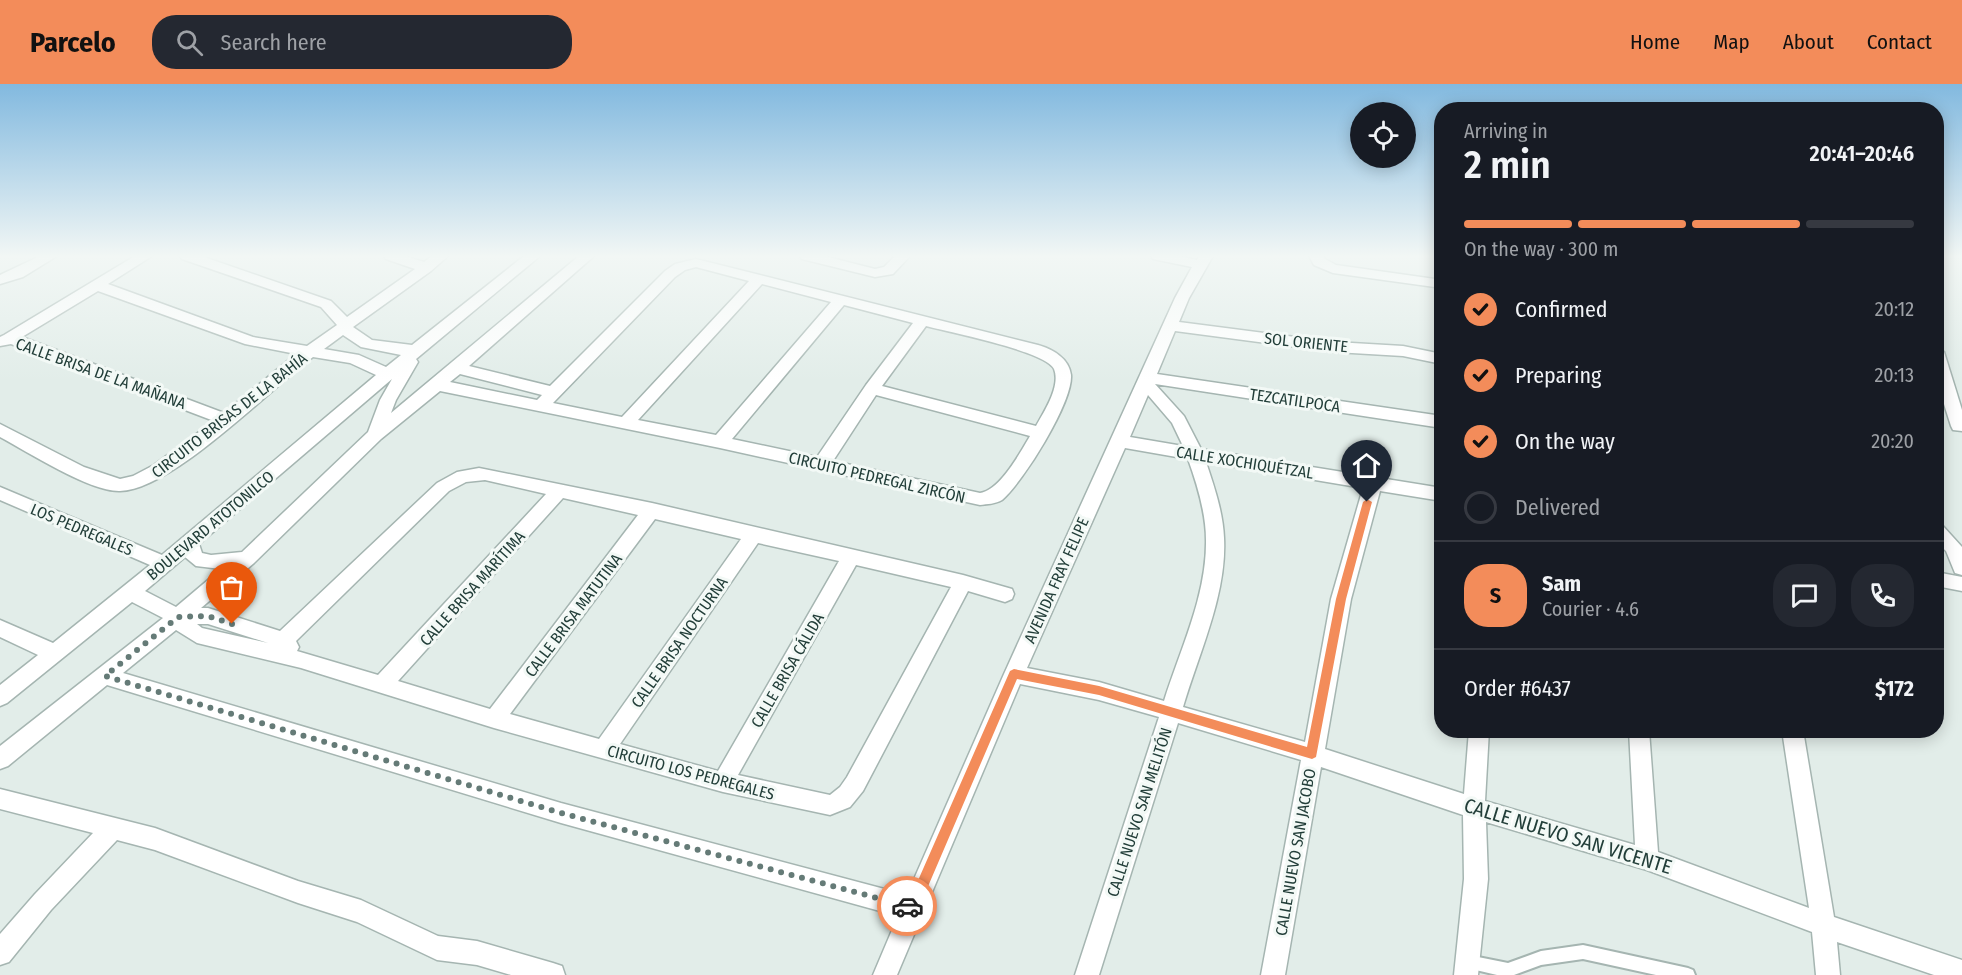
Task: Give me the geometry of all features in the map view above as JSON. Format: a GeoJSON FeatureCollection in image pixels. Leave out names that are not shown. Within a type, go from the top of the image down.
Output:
{"type":"FeatureCollection","features":[{"type":"Feature","properties":{"kind":"street"},"geometry":{"type":"LineString","coordinates":[[4,341],[75,298]]}},
{"type":"Feature","properties":{"kind":"street"},"geometry":{"type":"LineString","coordinates":[[131,298],[250,341],[283,348],[313,350],[354,359],[389,375]]}},
{"type":"Feature","properties":{"kind":"street"},"geometry":{"type":"LineString","coordinates":[[307,298],[335,310],[353,335],[365,342],[395,350],[416,350]]}},
{"type":"Feature","properties":{"kind":"street","name":"CIRCUITO BRISAS DE LA BAHÍA"},"geometry":{"type":"LineString","coordinates":[[0,430],[97,479],[118,485],[136,484],[153,475],[227,420],[313,350],[385,298]]}},
{"type":"Feature","properties":{"kind":"street","name":"BOULEVARD ATOTONILCO"},"geometry":{"type":"LineString","coordinates":[[0,697],[165,564],[416,350],[481,298]]}},
{"type":"Feature","properties":{"kind":"street"},"geometry":{"type":"LineString","coordinates":[[375,435],[539,298]]}},
{"type":"Feature","properties":{"kind":"street","name":"CIRCUITO PEDREGAL ZIRCÓN"},"geometry":{"type":"LineString","coordinates":[[539,407],[646,298]]}},
{"type":"Feature","properties":{"kind":"street"},"geometry":{"type":"LineString","coordinates":[[625,424],[742,298]]}},
{"type":"Feature","properties":{"kind":"street","name":"CIRCUITO PEDREGAL ZIRCÓN"},"geometry":{"type":"LineString","coordinates":[[437,385],[720,442],[971,498],[994,497],[1014,476],[1041,433],[1062,385],[1063,374],[1055,359],[1038,350],[831,298]]}},
{"type":"Feature","properties":{"kind":"street","name":"AVENIDA FRAY FELIPE"},"geometry":{"type":"LineString","coordinates":[[885,975],[1014,674],[1147,381],[1182,298]]}},
{"type":"Feature","properties":{"kind":"street"},"geometry":{"type":"LineString","coordinates":[[720,442],[840,300]]}},
{"type":"Feature","properties":{"kind":"street"},"geometry":{"type":"LineString","coordinates":[[821,465],[872,389],[923,320]]}},
{"type":"Feature","properties":{"kind":"street","name":"SOL ORIENTE"},"geometry":{"type":"LineString","coordinates":[[1170,326],[1335,347],[1403,351],[1434,357]]}},
{"type":"Feature","properties":{"kind":"street","name":"CALLE BRISA DE LA MAÑANA"},"geometry":{"type":"LineString","coordinates":[[4,341],[227,420]]}},
{"type":"Feature","properties":{"kind":"street","name":"BOULEVARD ATOTONILCO"},"geometry":{"type":"LineString","coordinates":[[0,759],[178,617],[247,558],[375,435],[388,400],[416,350]]}},
{"type":"Feature","properties":{"kind":"street"},"geometry":{"type":"LineString","coordinates":[[457,368],[552,392]]}},
{"type":"Feature","properties":{"kind":"street"},"geometry":{"type":"LineString","coordinates":[[1944,378],[1959,426]]}},
{"type":"Feature","properties":{"kind":"street","name":"TEZCATILPOCA"},"geometry":{"type":"LineString","coordinates":[[1147,381],[1434,421]]}},
{"type":"Feature","properties":{"kind":"street","name":"CALLE NUEVO SAN MELITÓN"},"geometry":{"type":"LineString","coordinates":[[1087,975],[1211,579],[1215,545],[1212,514],[1197,454],[1176,417],[1147,381]]}},
{"type":"Feature","properties":{"kind":"street"},"geometry":{"type":"LineString","coordinates":[[872,389],[1041,433]]}},
{"type":"Feature","properties":{"kind":"street","name":"CALLE XOCHIQUÉTZAL"},"geometry":{"type":"LineString","coordinates":[[1119,441],[1434,494]]}},
{"type":"Feature","properties":{"kind":"street"},"geometry":{"type":"LineString","coordinates":[[278,646],[453,480],[474,474],[485,474],[652,510],[963,582],[1005,594]]}},
{"type":"Feature","properties":{"kind":"street","name":"CALLE NUEVO SAN JACOBO"},"geometry":{"type":"LineString","coordinates":[[1273,975],[1341,599],[1373,483]]}},
{"type":"Feature","properties":{"kind":"street","name":"CALLE BRISA MARÍTIMA"},"geometry":{"type":"LineString","coordinates":[[384,684],[560,490]]}},
{"type":"Feature","properties":{"kind":"street","name":"LOS PEDREGALES"},"geometry":{"type":"LineString","coordinates":[[0,493],[165,564]]}},
{"type":"Feature","properties":{"kind":"street","name":"CALLE BRISA MATUTINA"},"geometry":{"type":"LineString","coordinates":[[494,719],[652,510]]}},
{"type":"Feature","properties":{"kind":"street","name":"CALLE BRISA NOCTURNA"},"geometry":{"type":"LineString","coordinates":[[604,749],[754,535]]}},
{"type":"Feature","properties":{"kind":"street"},"geometry":{"type":"LineString","coordinates":[[1944,538],[1953,547],[1962,568]]}},
{"type":"Feature","properties":{"kind":"street"},"geometry":{"type":"LineString","coordinates":[[190,543],[190,551],[196,558],[207,563],[247,558]]}},
{"type":"Feature","properties":{"kind":"street","name":"CALLE BRISA CÁLIDA"},"geometry":{"type":"LineString","coordinates":[[723,782],[851,557]]}},
{"type":"Feature","properties":{"kind":"street"},"geometry":{"type":"LineString","coordinates":[[1944,581],[1962,584]]}},
{"type":"Feature","properties":{"kind":"street","name":"CIRCUITO LOS PEDREGALES"},"geometry":{"type":"LineString","coordinates":[[130,592],[178,617],[183,625],[197,635],[278,646],[301,660],[494,719],[723,782],[820,804],[839,802],[847,796],[963,582]]}},
{"type":"Feature","properties":{"kind":"street"},"geometry":{"type":"LineString","coordinates":[[0,628],[54,653]]}},
{"type":"Feature","properties":{"kind":"street","name":"CALLE NUEVO SAN VICENTE"},"geometry":{"type":"LineString","coordinates":[[1014,674],[1099,691],[1171,712],[1312,754],[1474,808],[1647,859],[1823,925],[1962,972]]}},
{"type":"Feature","properties":{"kind":"street"},"geometry":{"type":"LineString","coordinates":[[105,676],[561,813],[912,908]]}},
{"type":"Feature","properties":{"kind":"street"},"geometry":{"type":"LineString","coordinates":[[1467,969],[1476,879],[1474,808],[1478,738]]}},
{"type":"Feature","properties":{"kind":"street"},"geometry":{"type":"LineString","coordinates":[[1639,738],[1647,859]]}},
{"type":"Feature","properties":{"kind":"street"},"geometry":{"type":"LineString","coordinates":[[1793,738],[1823,925],[1828,975]]}},
{"type":"Feature","properties":{"kind":"street"},"geometry":{"type":"LineString","coordinates":[[0,799],[155,838],[298,892],[361,912],[437,948],[477,953],[553,975]]}},
{"type":"Feature","properties":{"kind":"street"},"geometry":{"type":"LineString","coordinates":[[0,953],[43,902],[112,829]]}},
{"type":"Feature","properties":{"kind":"lane"},"geometry":{"type":"LineString","coordinates":[[1467,969],[1508,970],[1541,958],[1583,952],[1688,975]]}},
{"type":"Feature","properties":{"kind":"way so far"},"geometry":{"type":"LineString","coordinates":[[232,624],[208,616],[178,617],[105,676],[561,813],[907,906]]}},
{"type":"Feature","properties":{"kind":"route"},"geometry":{"type":"LineString","coordinates":[[907,906],[912,908],[1014,674],[1099,691],[1312,754],[1341,599],[1367,502]]}}]}
